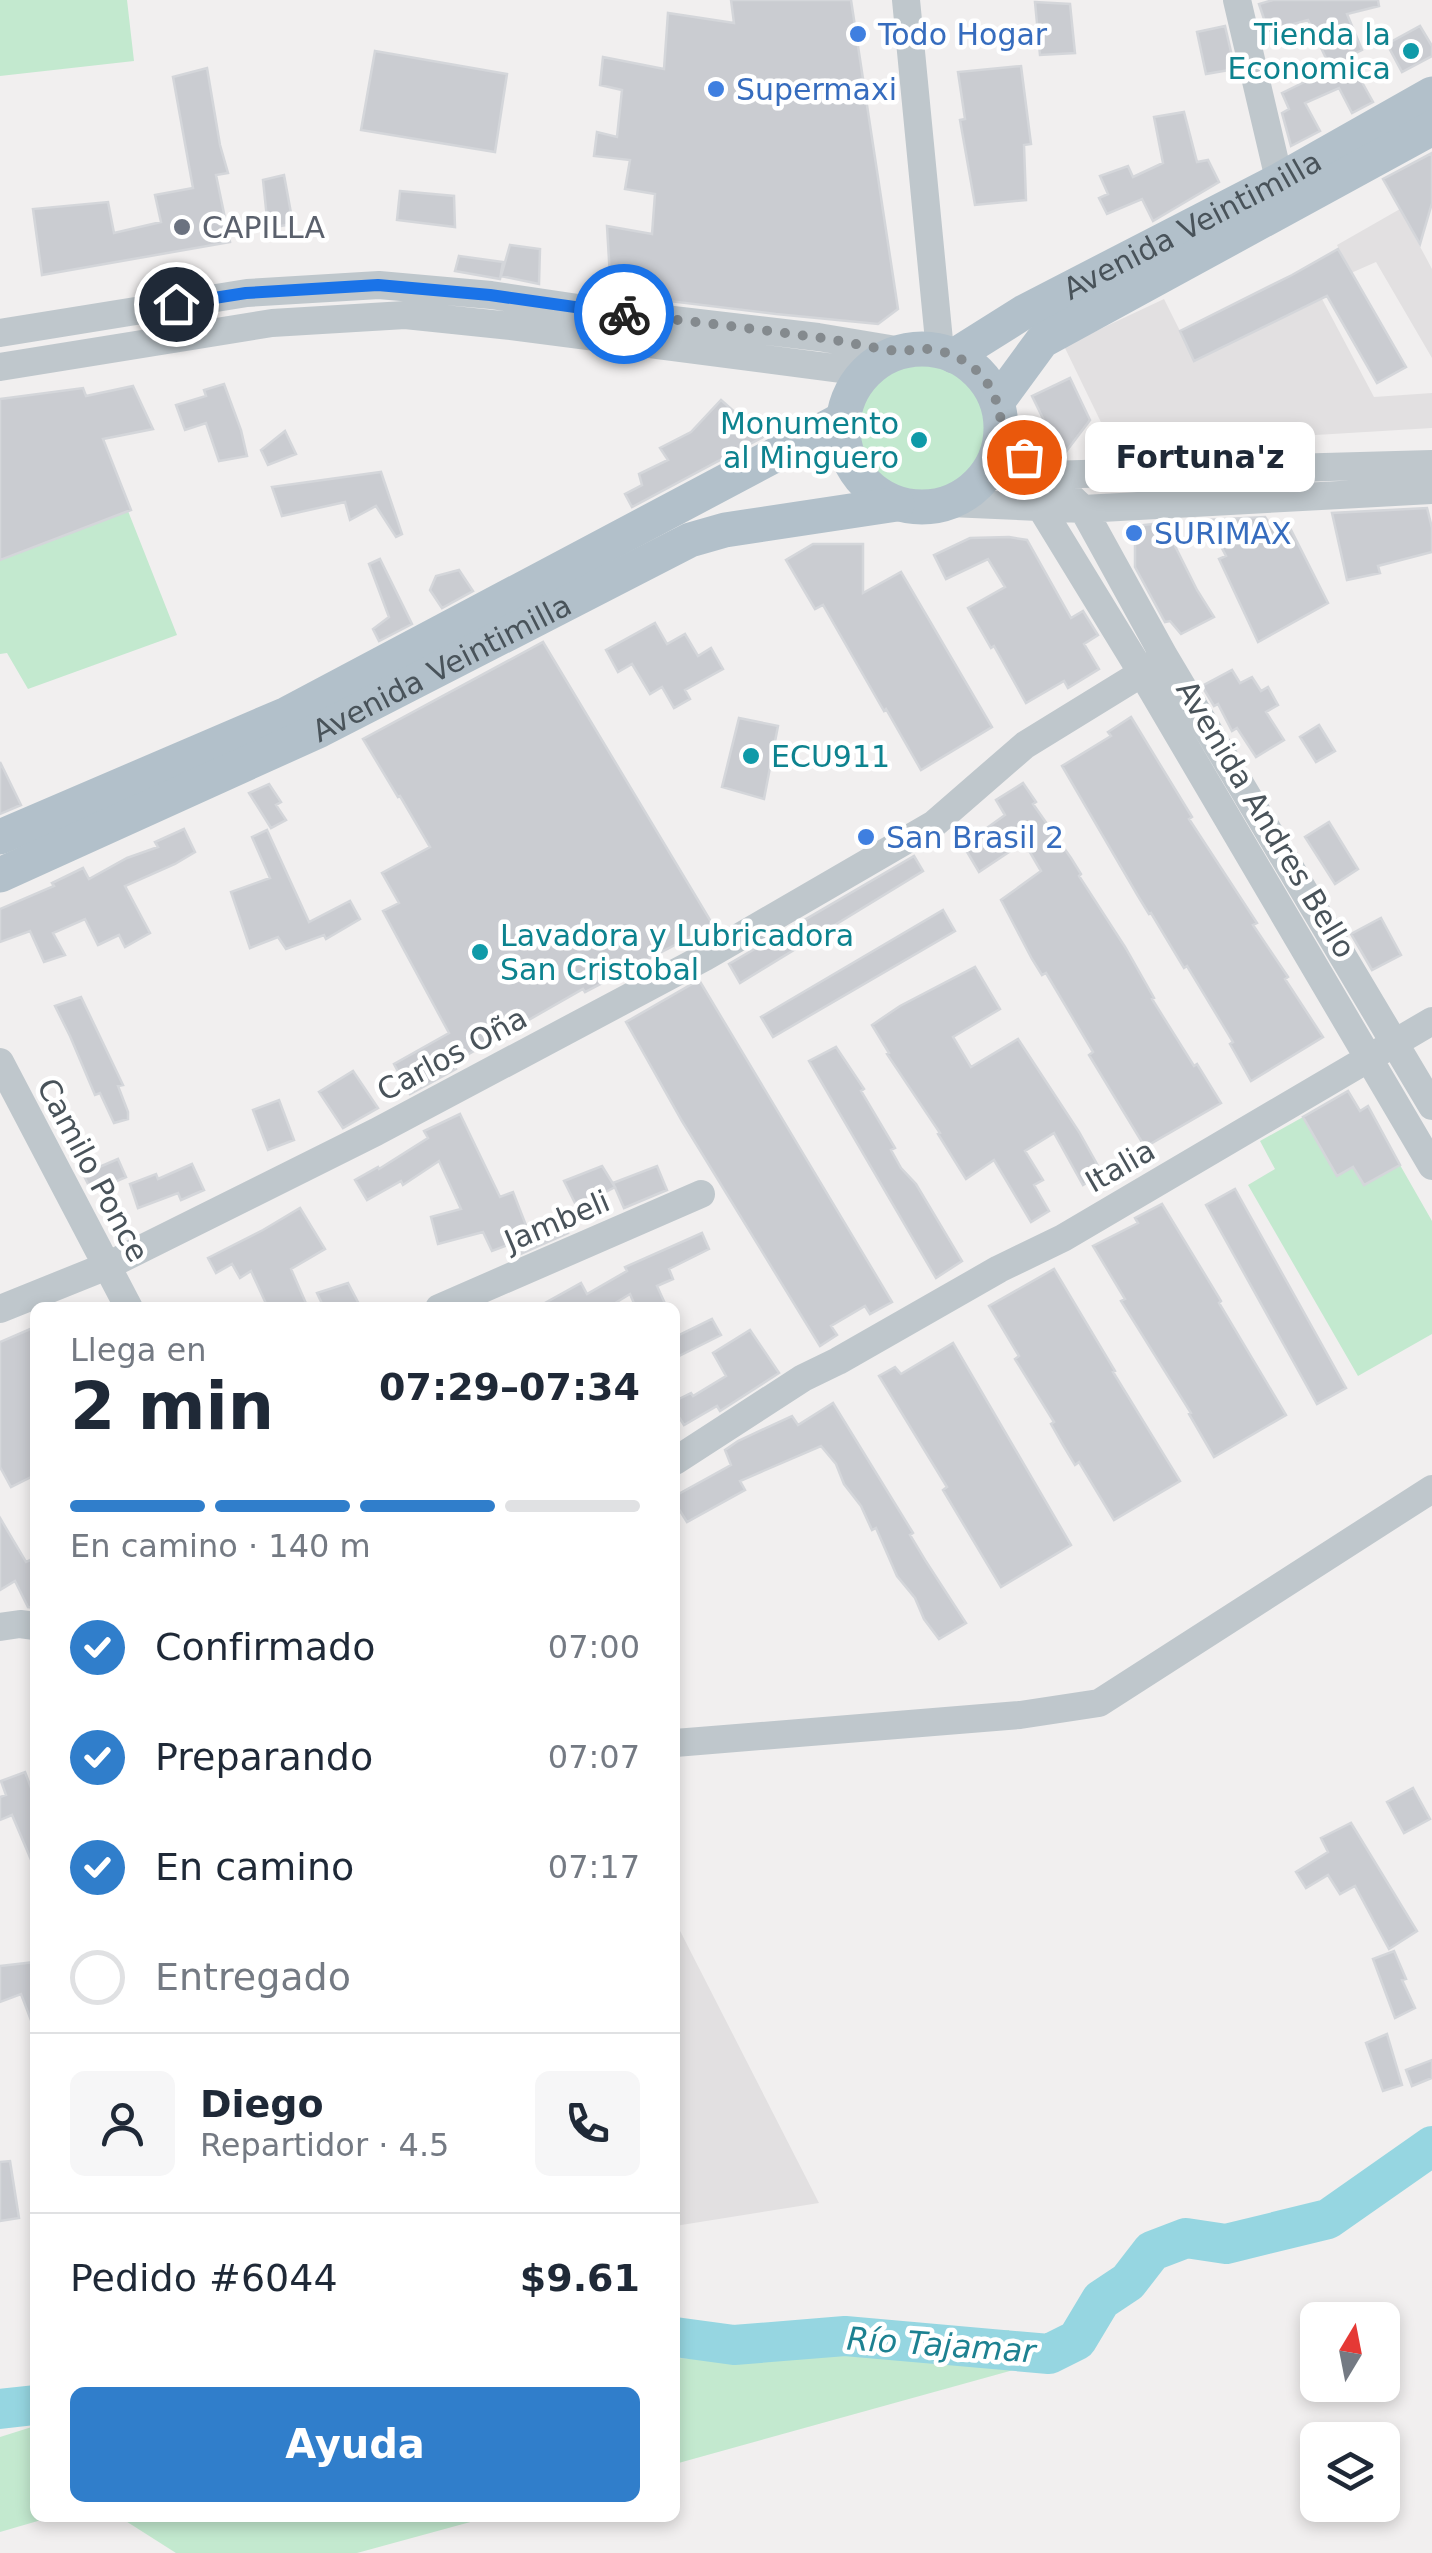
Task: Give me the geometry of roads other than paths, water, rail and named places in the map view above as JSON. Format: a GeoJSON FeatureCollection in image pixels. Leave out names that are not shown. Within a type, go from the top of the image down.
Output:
{"type":"FeatureCollection","features":[{"type":"Feature","properties":{"kind":"main road","name":"Avenida Veintimilla"},"geometry":{"type":"LineString","coordinates":[[998,401],[1042,341],[1283,194],[1432,94]]}},
{"type":"Feature","properties":{"kind":"main road","name":"Avenida Veintimilla"},"geometry":{"type":"LineString","coordinates":[[947,353],[1024,312],[1432,128]]}},
{"type":"Feature","properties":{"kind":"main road"},"geometry":{"type":"LineString","coordinates":[[920,348],[947,353],[973,367],[988,382],[998,401],[1002,439],[996,460],[969,494],[950,503],[929,508],[896,504],[873,491],[855,471],[844,446],[843,420],[850,394],[865,372],[882,360],[920,348]]}},
{"type":"Feature","properties":{"kind":"main road","name":"Avenida Veintimilla"},"geometry":{"type":"LineString","coordinates":[[0,875],[224,757],[304,704],[843,420]]}},
{"type":"Feature","properties":{"kind":"main road","name":"Avenida Veintimilla"},"geometry":{"type":"LineString","coordinates":[[0,838],[224,757],[320,730],[690,540],[725,530],[896,504]]}},
{"type":"Feature","properties":{"kind":"street"},"geometry":{"type":"LineString","coordinates":[[906,0],[947,353]]}},
{"type":"Feature","properties":{"kind":"street"},"geometry":{"type":"LineString","coordinates":[[1237,0],[1283,194]]}},
{"type":"Feature","properties":{"kind":"street"},"geometry":{"type":"LineString","coordinates":[[0,334],[246,293],[378,285],[490,295],[818,337],[902,352]]}},
{"type":"Feature","properties":{"kind":"street"},"geometry":{"type":"LineString","coordinates":[[0,367],[272,323],[404,315],[865,372]]}},
{"type":"Feature","properties":{"kind":"street","name":"Avenida Andres Bello"},"geometry":{"type":"LineString","coordinates":[[1002,439],[1083,510],[1164,656],[1432,1106]]}},
{"type":"Feature","properties":{"kind":"street"},"geometry":{"type":"LineString","coordinates":[[1047,475],[1432,464]]}},
{"type":"Feature","properties":{"kind":"street"},"geometry":{"type":"LineString","coordinates":[[950,503],[1083,510],[1432,490]]}},
{"type":"Feature","properties":{"kind":"street","name":"Avenida Andres Bello"},"geometry":{"type":"LineString","coordinates":[[1041,508],[1432,1166]]}},
{"type":"Feature","properties":{"kind":"street","name":"Carlos Oña"},"geometry":{"type":"LineString","coordinates":[[0,1309],[106,1266],[376,1132],[705,957],[934,824],[1025,746],[1164,656]]}},
{"type":"Feature","properties":{"kind":"street","name":"Italia"},"geometry":{"type":"LineString","coordinates":[[680,1458],[803,1378],[1063,1238],[1432,1021]]}},
{"type":"Feature","properties":{"kind":"street","name":"Camilo Ponce"},"geometry":{"type":"LineString","coordinates":[[3,1075],[126,1302]]}},
{"type":"Feature","properties":{"kind":"street","name":"Jambeli"},"geometry":{"type":"LineString","coordinates":[[453,1302],[701,1194]]}},
{"type":"Feature","properties":{"kind":"street"},"geometry":{"type":"LineString","coordinates":[[680,1743],[1020,1715],[1098,1703],[1432,1489]]}},
{"type":"Feature","properties":{"kind":"street"},"geometry":{"type":"LineString","coordinates":[[0,1628],[30,1625]]}},
{"type":"Feature","properties":{"kind":"waterway","name":"Río Tajamar"},"geometry":{"type":"LineString","coordinates":[[680,2338],[734,2345],[845,2336],[1049,2354],[1077,2340],[1101,2300],[1128,2282],[1152,2251],[1186,2238],[1226,2244],[1328,2219],[1432,2146]]}},
{"type":"Feature","properties":{"kind":"waterway","name":"Río Tajamar"},"geometry":{"type":"LineString","coordinates":[[0,2409],[30,2406]]}},
{"type":"Feature","properties":{"kind":"place","name":"Todo Hogar"},"geometry":{"type":"Point","coordinates":[858,34]}},
{"type":"Feature","properties":{"kind":"place","name":"Tienda la Economica"},"geometry":{"type":"Point","coordinates":[1411,51]}},
{"type":"Feature","properties":{"kind":"place","name":"Supermaxi"},"geometry":{"type":"Point","coordinates":[716,89]}},
{"type":"Feature","properties":{"kind":"place","name":"CAPILLA"},"geometry":{"type":"Point","coordinates":[182,227]}},
{"type":"Feature","properties":{"kind":"place","name":"Monumento al Minguero"},"geometry":{"type":"Point","coordinates":[919,440]}},
{"type":"Feature","properties":{"kind":"place","name":"Fortuna'z"},"geometry":{"type":"Point","coordinates":[1024,457]}},
{"type":"Feature","properties":{"kind":"place","name":"SURIMAX"},"geometry":{"type":"Point","coordinates":[1134,533]}},
{"type":"Feature","properties":{"kind":"place","name":"ECU911"},"geometry":{"type":"Point","coordinates":[751,756]}},
{"type":"Feature","properties":{"kind":"place","name":"San Brasil 2"},"geometry":{"type":"Point","coordinates":[866,837]}},
{"type":"Feature","properties":{"kind":"place","name":"Lavadora y Lubricadora San Cristobal"},"geometry":{"type":"Point","coordinates":[480,952]}}]}
